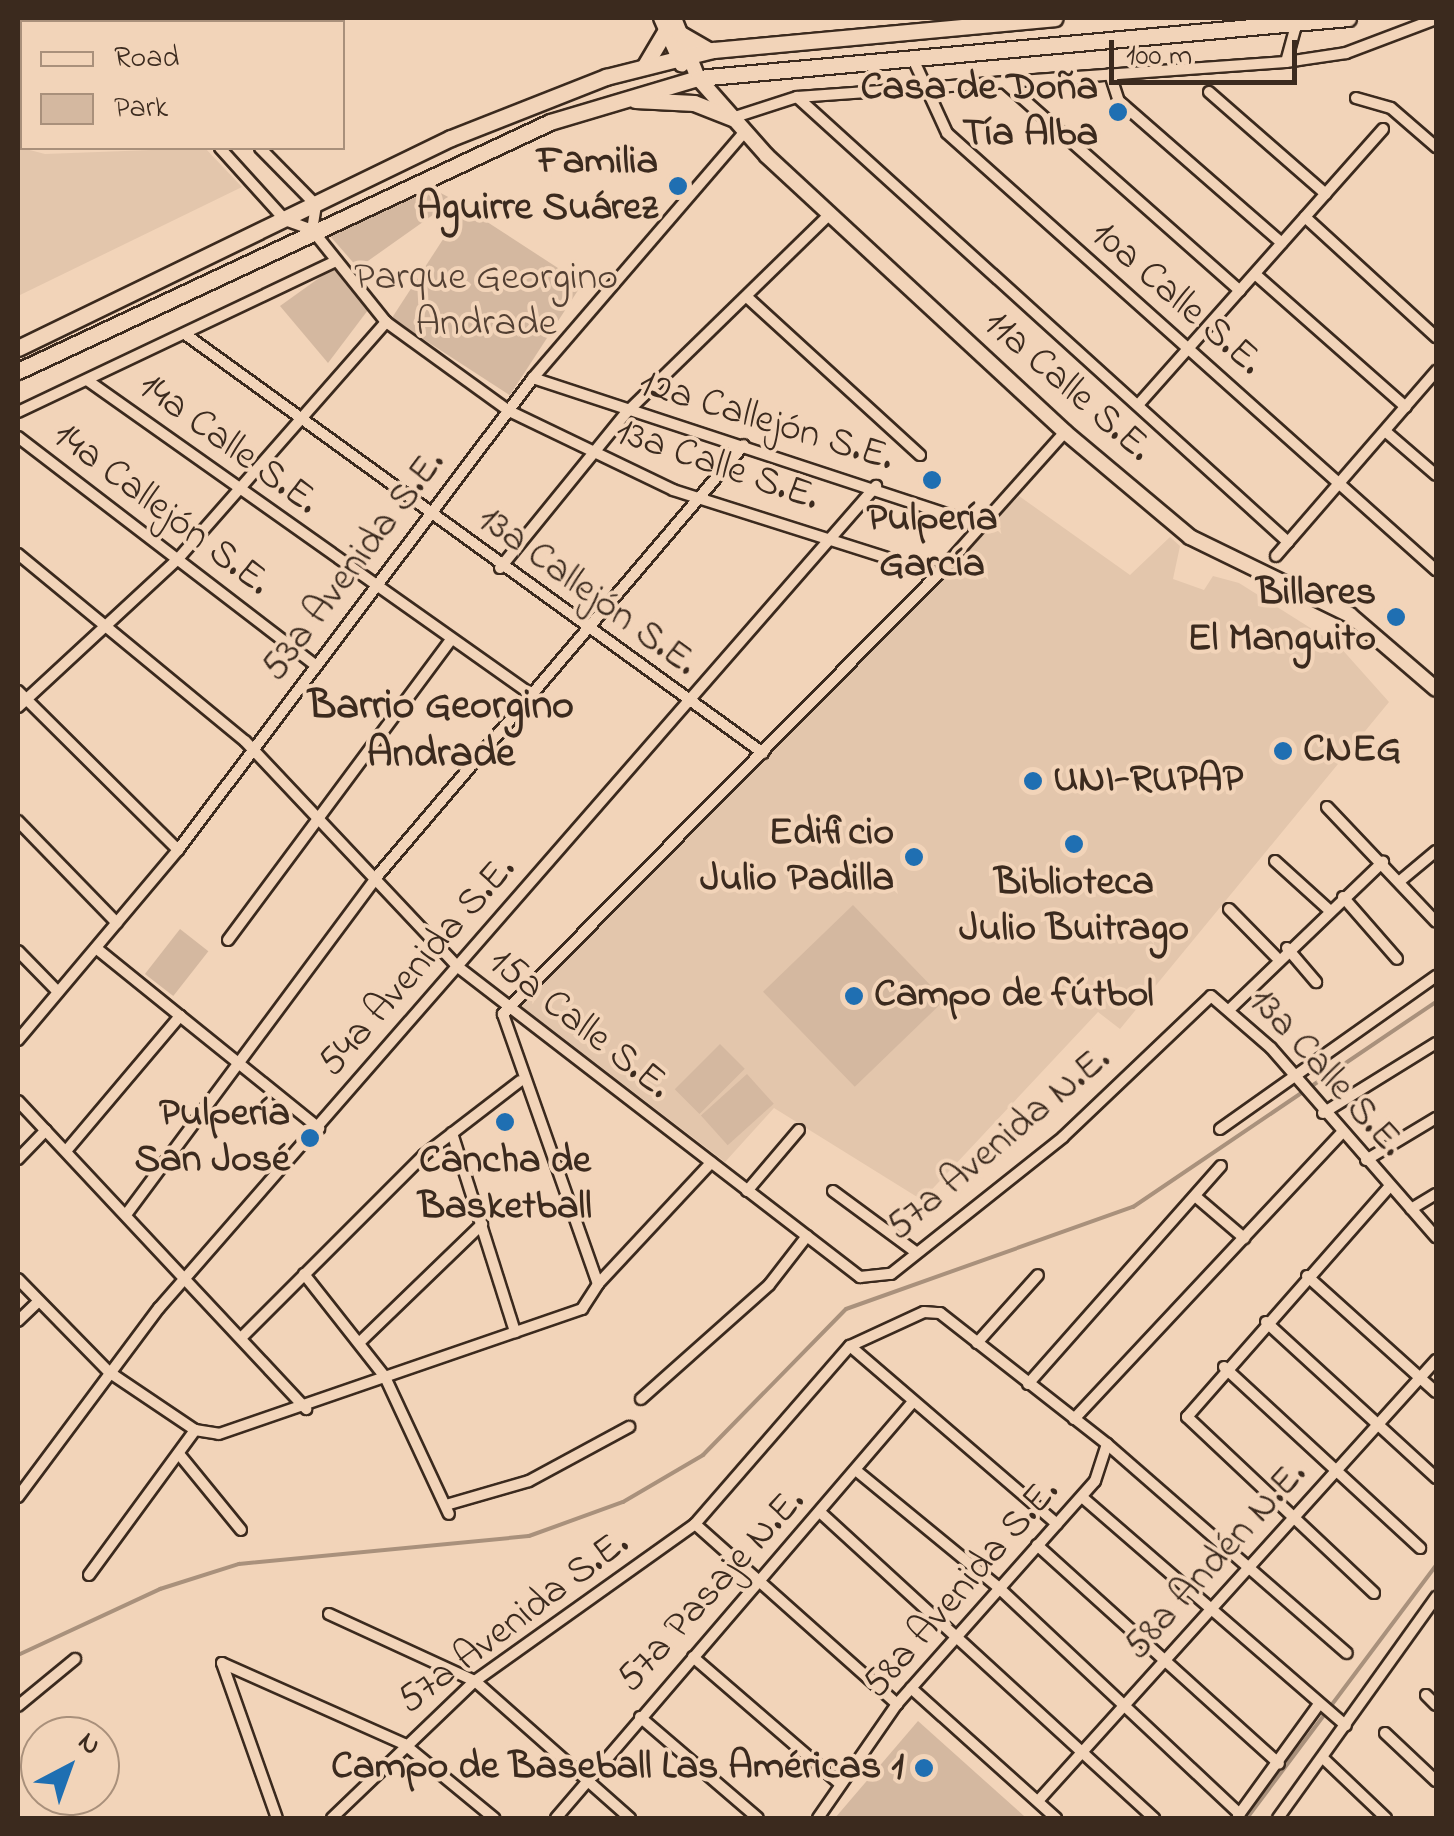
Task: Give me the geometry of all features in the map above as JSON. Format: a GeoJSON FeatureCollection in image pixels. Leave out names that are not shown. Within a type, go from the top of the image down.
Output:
{"type":"FeatureCollection","features":[{"type":"Feature","properties":{"kind":"main road"},"geometry":{"type":"LineString","coordinates":[[18,348],[542,98],[713,50],[948,21],[1055,18]]}},
{"type":"Feature","properties":{"kind":"main road"},"geometry":{"type":"LineString","coordinates":[[18,371],[312,230],[616,100],[698,78],[906,52],[1348,18]]}},
{"type":"Feature","properties":{"kind":"main road"},"geometry":{"type":"LineString","coordinates":[[644,68],[672,23],[713,50]]}},
{"type":"Feature","properties":{"kind":"main road"},"geometry":{"type":"LineString","coordinates":[[616,100],[694,103],[732,118]]}},
{"type":"Feature","properties":{"kind":"street"},"geometry":{"type":"LineString","coordinates":[[732,118],[796,96],[1286,62],[1346,52],[1436,19]]}},
{"type":"Feature","properties":{"kind":"street","name":"11a Calle S.E."},"geometry":{"type":"LineString","coordinates":[[672,23],[683,58],[744,133],[828,216],[1065,432],[1190,537],[1350,615],[1434,681]]}},
{"type":"Feature","properties":{"kind":"street"},"geometry":{"type":"LineString","coordinates":[[1286,62],[1296,23]]}},
{"type":"Feature","properties":{"kind":"street","name":"10a Calle S.E."},"geometry":{"type":"LineString","coordinates":[[906,52],[928,86],[947,132],[1436,570]]}},
{"type":"Feature","properties":{"kind":"street"},"geometry":{"type":"LineString","coordinates":[[1110,74],[1119,101],[1282,243]]}},
{"type":"Feature","properties":{"kind":"street"},"geometry":{"type":"LineString","coordinates":[[1004,82],[1240,291]]}},
{"type":"Feature","properties":{"kind":"street"},"geometry":{"type":"LineString","coordinates":[[1209,92],[1326,194]]}},
{"type":"Feature","properties":{"kind":"street"},"geometry":{"type":"LineString","coordinates":[[796,96],[1288,542]]}},
{"type":"Feature","properties":{"kind":"street"},"geometry":{"type":"LineString","coordinates":[[1356,98],[1390,108],[1436,147]]}},
{"type":"Feature","properties":{"kind":"street"},"geometry":{"type":"LineString","coordinates":[[1138,405],[1383,129]]}},
{"type":"Feature","properties":{"kind":"street","name":"53a Avenida S.E."},"geometry":{"type":"LineString","coordinates":[[18,1040],[178,850],[533,378],[744,133]]}},
{"type":"Feature","properties":{"kind":"street"},"geometry":{"type":"LineString","coordinates":[[222,150],[285,220],[312,230],[316,205],[262,150]]}},
{"type":"Feature","properties":{"kind":"street"},"geometry":{"type":"LineString","coordinates":[[500,568],[626,412],[748,298],[828,216]]}},
{"type":"Feature","properties":{"kind":"street"},"geometry":{"type":"LineString","coordinates":[[1305,217],[1436,337]]}},
{"type":"Feature","properties":{"kind":"street","name":"13a Calle S.E."},"geometry":{"type":"LineString","coordinates":[[312,230],[386,322],[509,411],[589,454],[938,574]]}},
{"type":"Feature","properties":{"kind":"street"},"geometry":{"type":"LineString","coordinates":[[18,412],[336,260]]}},
{"type":"Feature","properties":{"kind":"street"},"geometry":{"type":"LineString","coordinates":[[1255,274],[1406,407]]}},
{"type":"Feature","properties":{"kind":"street"},"geometry":{"type":"LineString","coordinates":[[748,298],[920,456]]}},
{"type":"Feature","properties":{"kind":"street"},"geometry":{"type":"LineString","coordinates":[[178,850],[20,699],[106,628],[177,560],[386,322]]}},
{"type":"Feature","properties":{"kind":"street","name":"13a Callejón S.E."},"geometry":{"type":"LineString","coordinates":[[185,334],[500,568],[763,752]]}},
{"type":"Feature","properties":{"kind":"street","name":"12a Callejón S.E."},"geometry":{"type":"LineString","coordinates":[[533,378],[626,412],[876,486],[980,525]]}},
{"type":"Feature","properties":{"kind":"street"},"geometry":{"type":"LineString","coordinates":[[1276,556],[1434,378]]}},
{"type":"Feature","properties":{"kind":"street","name":"14a Calle S.E."},"geometry":{"type":"LineString","coordinates":[[87,380],[374,588],[532,696]]}},
{"type":"Feature","properties":{"kind":"street"},"geometry":{"type":"LineString","coordinates":[[1385,431],[1436,475]]}},
{"type":"Feature","properties":{"kind":"street"},"geometry":{"type":"LineString","coordinates":[[598,1284],[520,1081],[507,1008],[938,574],[1065,432]]}},
{"type":"Feature","properties":{"kind":"street","name":"14a Callejón S.E."},"geometry":{"type":"LineString","coordinates":[[18,438],[316,666]]}},
{"type":"Feature","properties":{"kind":"street"},"geometry":{"type":"LineString","coordinates":[[128,1212],[240,1055],[379,874],[744,445]]}},
{"type":"Feature","properties":{"kind":"street","name":"54a Avenida S.E."},"geometry":{"type":"LineString","coordinates":[[18,1497],[109,1372],[686,700],[876,486]]}},
{"type":"Feature","properties":{"kind":"street","name":"15a Calle S.E."},"geometry":{"type":"LineString","coordinates":[[18,554],[254,750],[379,874],[458,967],[860,1276]]}},
{"type":"Feature","properties":{"kind":"street"},"geometry":{"type":"LineString","coordinates":[[228,940],[450,641]]}},
{"type":"Feature","properties":{"kind":"street"},"geometry":{"type":"LineString","coordinates":[[1327,807],[1436,922]]}},
{"type":"Feature","properties":{"kind":"street"},"geometry":{"type":"LineString","coordinates":[[18,821],[116,923]]}},
{"type":"Feature","properties":{"kind":"street"},"geometry":{"type":"LineString","coordinates":[[1400,881],[1436,851]]}},
{"type":"Feature","properties":{"kind":"street"},"geometry":{"type":"LineString","coordinates":[[1275,861],[1330,910]]}},
{"type":"Feature","properties":{"kind":"street"},"geometry":{"type":"LineString","coordinates":[[1229,1010],[1276,956],[1382,862]]}},
{"type":"Feature","properties":{"kind":"street"},"geometry":{"type":"LineString","coordinates":[[1343,898],[1397,959]]}},
{"type":"Feature","properties":{"kind":"street"},"geometry":{"type":"LineString","coordinates":[[1229,909],[1276,956]]}},
{"type":"Feature","properties":{"kind":"street"},"geometry":{"type":"LineString","coordinates":[[96,948],[180,1016],[240,1055],[320,1128]]}},
{"type":"Feature","properties":{"kind":"street"},"geometry":{"type":"LineString","coordinates":[[1287,948],[1316,982]]}},
{"type":"Feature","properties":{"kind":"street"},"geometry":{"type":"LineString","coordinates":[[18,951],[58,992]]}},
{"type":"Feature","properties":{"kind":"street"},"geometry":{"type":"LineString","coordinates":[[1220,1129],[1289,1073],[1436,976]]}},
{"type":"Feature","properties":{"kind":"street","name":"13a Calle S.E."},"geometry":{"type":"LineString","coordinates":[[1211,996],[1289,1073],[1436,1237]]}},
{"type":"Feature","properties":{"kind":"street","name":"57a Avenida N.E."},"geometry":{"type":"LineString","coordinates":[[860,1276],[891,1274],[918,1253],[1063,1137],[1211,996]]}},
{"type":"Feature","properties":{"kind":"street"},"geometry":{"type":"LineString","coordinates":[[66,1151],[180,1016]]}},
{"type":"Feature","properties":{"kind":"street"},"geometry":{"type":"LineString","coordinates":[[1323,1113],[1436,1042]]}},
{"type":"Feature","properties":{"kind":"street"},"geometry":{"type":"LineString","coordinates":[[241,1338],[452,1133],[520,1081]]}},
{"type":"Feature","properties":{"kind":"street"},"geometry":{"type":"LineString","coordinates":[[18,1101],[128,1212],[306,1410]]}},
{"type":"Feature","properties":{"kind":"street"},"geometry":{"type":"LineString","coordinates":[[1366,1160],[1436,1118]]}},
{"type":"Feature","properties":{"kind":"street"},"geometry":{"type":"LineString","coordinates":[[18,1159],[46,1130]]}},
{"type":"Feature","properties":{"kind":"street"},"geometry":{"type":"LineString","coordinates":[[747,1191],[800,1130]]}},
{"type":"Feature","properties":{"kind":"street"},"geometry":{"type":"LineString","coordinates":[[452,1133],[515,1332]]}},
{"type":"Feature","properties":{"kind":"street"},"geometry":{"type":"LineString","coordinates":[[1074,1419],[1341,1134]]}},
{"type":"Feature","properties":{"kind":"street"},"geometry":{"type":"LineString","coordinates":[[18,1279],[109,1372],[195,1430],[219,1434],[306,1410],[385,1377],[582,1309],[598,1284],[711,1163]]}},
{"type":"Feature","properties":{"kind":"street"},"geometry":{"type":"LineString","coordinates":[[1028,1384],[1222,1166]]}},
{"type":"Feature","properties":{"kind":"street"},"geometry":{"type":"LineString","coordinates":[[1374,1593],[1190,1426],[1224,1368],[1389,1187]]}},
{"type":"Feature","properties":{"kind":"street"},"geometry":{"type":"LineString","coordinates":[[833,1191],[918,1253]]}},
{"type":"Feature","properties":{"kind":"street"},"geometry":{"type":"LineString","coordinates":[[1411,1210],[1436,1194]]}},
{"type":"Feature","properties":{"kind":"street"},"geometry":{"type":"LineString","coordinates":[[1196,1196],[1244,1238]]}},
{"type":"Feature","properties":{"kind":"street"},"geometry":{"type":"LineString","coordinates":[[360,1342],[482,1224]]}},
{"type":"Feature","properties":{"kind":"street"},"geometry":{"type":"LineString","coordinates":[[641,1399],[769,1285],[807,1236]]}},
{"type":"Feature","properties":{"kind":"street"},"geometry":{"type":"LineString","coordinates":[[304,1274],[385,1377],[448,1510],[529,1481],[629,1426]]}},
{"type":"Feature","properties":{"kind":"street"},"geometry":{"type":"LineString","coordinates":[[977,1343],[1038,1275]]}},
{"type":"Feature","properties":{"kind":"street"},"geometry":{"type":"LineString","coordinates":[[1307,1276],[1436,1392]]}},
{"type":"Feature","properties":{"kind":"street"},"geometry":{"type":"LineString","coordinates":[[18,1321],[38,1302]]}},
{"type":"Feature","properties":{"kind":"street"},"geometry":{"type":"LineString","coordinates":[[897,1704],[695,1524],[850,1346],[924,1312],[977,1343],[1108,1444],[1346,1654]]}},
{"type":"Feature","properties":{"kind":"street"},"geometry":{"type":"LineString","coordinates":[[1266,1322],[1436,1478]]}},
{"type":"Feature","properties":{"kind":"street"},"geometry":{"type":"LineString","coordinates":[[850,1346],[912,1404],[1057,1524]]}},
{"type":"Feature","properties":{"kind":"street","name":"58a Andén N.E."},"geometry":{"type":"LineString","coordinates":[[1038,1801],[1212,1612],[1246,1564],[1335,1473],[1436,1360]]}},
{"type":"Feature","properties":{"kind":"street"},"geometry":{"type":"LineString","coordinates":[[1224,1368],[1420,1548]]}},
{"type":"Feature","properties":{"kind":"street","name":"57a Pasaje N.E."},"geometry":{"type":"LineString","coordinates":[[556,1818],[640,1717],[858,1472],[912,1404]]}},
{"type":"Feature","properties":{"kind":"street"},"geometry":{"type":"LineString","coordinates":[[89,1575],[195,1430]]}},
{"type":"Feature","properties":{"kind":"street","name":"58a Avenida S.E."},"geometry":{"type":"LineString","coordinates":[[820,1818],[897,1704],[1082,1497],[1108,1444]]}},
{"type":"Feature","properties":{"kind":"street"},"geometry":{"type":"LineString","coordinates":[[179,1454],[240,1530]]}},
{"type":"Feature","properties":{"kind":"street"},"geometry":{"type":"LineString","coordinates":[[858,1472],[999,1588],[1122,1710],[1238,1816],[1321,1705]]}},
{"type":"Feature","properties":{"kind":"street"},"geometry":{"type":"LineString","coordinates":[[1082,1497],[1341,1722]]}},
{"type":"Feature","properties":{"kind":"street"},"geometry":{"type":"LineString","coordinates":[[821,1513],[959,1633],[969,1655],[1154,1818]]}},
{"type":"Feature","properties":{"kind":"street","name":"57a Avenida S.E."},"geometry":{"type":"LineString","coordinates":[[341,1816],[404,1744],[475,1681],[695,1524]]}},
{"type":"Feature","properties":{"kind":"street"},"geometry":{"type":"LineString","coordinates":[[1037,1546],[1279,1764]]}},
{"type":"Feature","properties":{"kind":"street"},"geometry":{"type":"LineString","coordinates":[[1285,1816],[1341,1722],[1436,1596]]}},
{"type":"Feature","properties":{"kind":"street"},"geometry":{"type":"LineString","coordinates":[[329,1614],[475,1681],[630,1818]]}},
{"type":"Feature","properties":{"kind":"street"},"geometry":{"type":"LineString","coordinates":[[693,1658],[840,1784]]}},
{"type":"Feature","properties":{"kind":"street"},"geometry":{"type":"LineString","coordinates":[[18,1706],[76,1659]]}},
{"type":"Feature","properties":{"kind":"street"},"geometry":{"type":"LineString","coordinates":[[277,1818],[222,1664],[404,1744],[494,1818]]}},
{"type":"Feature","properties":{"kind":"street"},"geometry":{"type":"LineString","coordinates":[[911,1688],[1056,1818]]}},
{"type":"Feature","properties":{"kind":"street"},"geometry":{"type":"LineString","coordinates":[[1426,1695],[1436,1705]]}},
{"type":"Feature","properties":{"kind":"street"},"geometry":{"type":"LineString","coordinates":[[640,1717],[758,1818]]}},
{"type":"Feature","properties":{"kind":"street"},"geometry":{"type":"LineString","coordinates":[[1385,1733],[1436,1781]]}},
{"type":"Feature","properties":{"kind":"street"},"geometry":{"type":"LineString","coordinates":[[1323,1758],[1386,1818]]}},
{"type":"Feature","properties":{"kind":"shaded area"},"geometry":{"type":"Polygon","coordinates":[[[18,124],[20,150],[45,154],[207,150],[242,187],[18,296],[18,124]]]}},
{"type":"Feature","properties":{"kind":"shaded area","name":"UNI-RUPAP"},"geometry":{"type":"Polygon","coordinates":[[[1019,496],[1130,575],[1170,537],[1180,546],[1173,579],[1204,590],[1213,576],[1239,583],[1339,646],[1389,702],[1120,1029],[1098,1012],[922,1200],[774,1108],[725,1162],[520,1005],[1019,496]]]}},
{"type":"Feature","properties":{"kind":"green space"},"geometry":{"type":"Polygon","coordinates":[[[433,189],[454,200],[358,268],[330,236],[433,189]]]}},
{"type":"Feature","properties":{"kind":"green space","name":"Parque Georgino Andrade"},"geometry":{"type":"Polygon","coordinates":[[[464,207],[582,284],[510,395],[392,319],[464,207]]]}},
{"type":"Feature","properties":{"kind":"green space"},"geometry":{"type":"Polygon","coordinates":[[[333,268],[368,310],[328,363],[280,306],[333,268]]]}},
{"type":"Feature","properties":{"kind":"green space","name":"Campo de fútbol"},"geometry":{"type":"Polygon","coordinates":[[[853,905],[945,1000],[855,1087],[763,992],[853,905]]]}},
{"type":"Feature","properties":{"kind":"green space"},"geometry":{"type":"Polygon","coordinates":[[[180,929],[208,951],[173,996],[145,974],[180,929]]]}},
{"type":"Feature","properties":{"kind":"green space"},"geometry":{"type":"Polygon","coordinates":[[[720,1044],[745,1069],[699,1114],[675,1089],[720,1044]]]}},
{"type":"Feature","properties":{"kind":"green space"},"geometry":{"type":"Polygon","coordinates":[[[747,1074],[774,1104],[728,1145],[701,1115],[747,1074]]]}},
{"type":"Feature","properties":{"kind":"green space","name":"Campo de Baseball Las Américas 1"},"geometry":{"type":"Polygon","coordinates":[[[918,1721],[1024,1816],[835,1818],[918,1721]]]}},
{"type":"Feature","properties":{"kind":"waterway"},"geometry":{"type":"LineString","coordinates":[[18,1655],[160,1589],[239,1564],[529,1536],[623,1502],[703,1455],[846,1309],[1133,1207],[1436,1002]]}},
{"type":"Feature","properties":{"kind":"waterway"},"geometry":{"type":"LineString","coordinates":[[1247,1818],[1436,1565]]}},
{"type":"Feature","properties":{"kind":"place","name":"Casa de Doña Tía Alba"},"geometry":{"type":"Point","coordinates":[1118,112]}},
{"type":"Feature","properties":{"kind":"place","name":"Familia Aguirre Suárez"},"geometry":{"type":"Point","coordinates":[678,186]}},
{"type":"Feature","properties":{"kind":"place","name":"Pulpería García"},"geometry":{"type":"Point","coordinates":[932,480]}},
{"type":"Feature","properties":{"kind":"place","name":"Billares El Manguito"},"geometry":{"type":"Point","coordinates":[1396,617]}},
{"type":"Feature","properties":{"kind":"place","name":"CNEG"},"geometry":{"type":"Point","coordinates":[1283,751]}},
{"type":"Feature","properties":{"kind":"place","name":"UNI-RUPAP"},"geometry":{"type":"Point","coordinates":[1033,781]}},
{"type":"Feature","properties":{"kind":"place","name":"Biblioteca Julio Buitrago"},"geometry":{"type":"Point","coordinates":[1074,844]}},
{"type":"Feature","properties":{"kind":"place","name":"Edificio Julio Padilla"},"geometry":{"type":"Point","coordinates":[914,857]}},
{"type":"Feature","properties":{"kind":"place","name":"Campo de fútbol"},"geometry":{"type":"Point","coordinates":[854,996]}},
{"type":"Feature","properties":{"kind":"place","name":"Cancha de Basketball"},"geometry":{"type":"Point","coordinates":[505,1122]}},
{"type":"Feature","properties":{"kind":"place","name":"Pulpería San José"},"geometry":{"type":"Point","coordinates":[310,1138]}},
{"type":"Feature","properties":{"kind":"place","name":"Campo de Baseball Las Américas 1"},"geometry":{"type":"Point","coordinates":[924,1768]}},
{"type":"Feature","properties":{"kind":"district","name":"Barrio Georgino Andrade"},"geometry":{"type":"Point","coordinates":[441,731]}}]}
